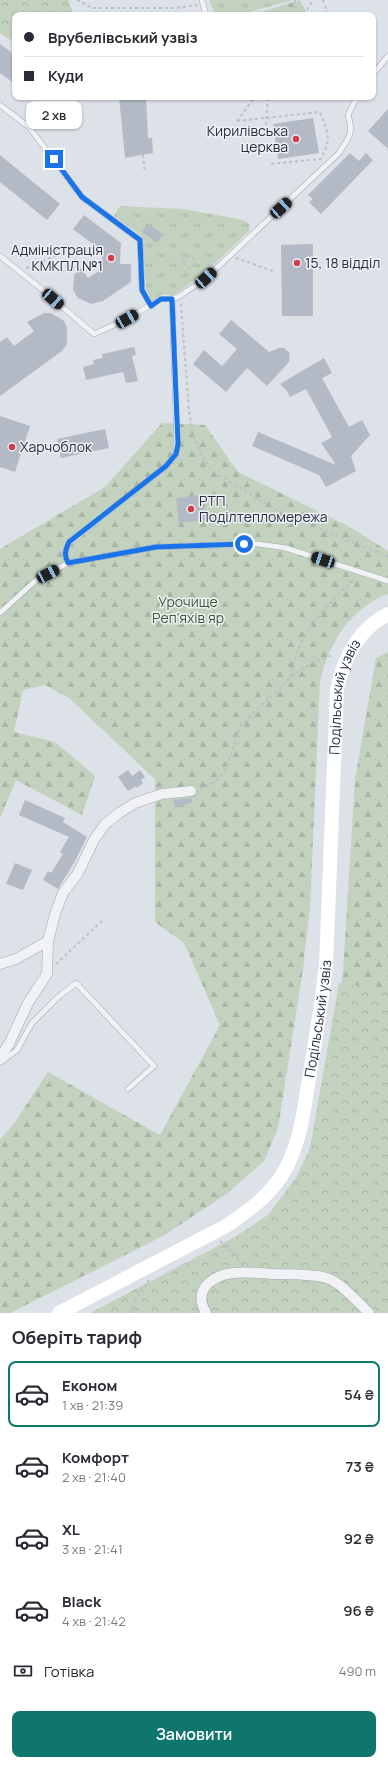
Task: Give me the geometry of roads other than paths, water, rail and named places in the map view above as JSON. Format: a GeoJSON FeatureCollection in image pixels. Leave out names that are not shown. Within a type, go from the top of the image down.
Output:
{"type":"FeatureCollection","features":[{"type":"Feature","properties":{"kind":"street","name":"Подільський узвіз"},"geometry":{"type":"LineString","coordinates":[[59,1313],[226,1226],[248,1211],[266,1194],[282,1175],[294,1153],[300,1130],[322,1000],[326,965],[337,689],[341,669],[350,649],[364,631],[388,614]]}},
{"type":"Feature","properties":{"kind":"street"},"geometry":{"type":"LineString","coordinates":[[0,1058],[9,1044],[28,1003],[47,974],[48,941],[55,914],[63,893],[78,872],[94,840],[105,824],[135,803],[162,794],[191,791]]}},
{"type":"Feature","properties":{"kind":"street"},"geometry":{"type":"LineString","coordinates":[[0,964],[16,959],[48,941]]}},
{"type":"Feature","properties":{"kind":"street"},"geometry":{"type":"LineString","coordinates":[[206,1313],[201,1303],[202,1292],[209,1282],[217,1277],[230,1273],[289,1274],[325,1278],[337,1283],[369,1313]]}},
{"type":"Feature","properties":{"kind":"lane"},"geometry":{"type":"LineString","coordinates":[[202,1],[205,12]]}},
{"type":"Feature","properties":{"kind":"lane"},"geometry":{"type":"LineString","coordinates":[[376,70],[388,56]]}},
{"type":"Feature","properties":{"kind":"lane"},"geometry":{"type":"LineString","coordinates":[[0,256],[94,334],[127,319],[161,299],[172,299],[180,296],[206,278],[340,153],[350,134],[352,127],[348,115],[356,100]]}},
{"type":"Feature","properties":{"kind":"lane"},"geometry":{"type":"LineString","coordinates":[[0,105],[29,127],[82,197],[140,240],[142,290],[151,306]]}},
{"type":"Feature","properties":{"kind":"lane"},"geometry":{"type":"LineString","coordinates":[[68,563],[64,557],[65,550],[69,542],[166,466],[176,454],[178,444],[172,299]]}},
{"type":"Feature","properties":{"kind":"lane"},"geometry":{"type":"LineString","coordinates":[[0,613],[35,581],[68,563],[156,547],[258,544],[286,548],[388,581]]}},
{"type":"Feature","properties":{"kind":"lane"},"geometry":{"type":"LineString","coordinates":[[0,1063],[17,1050],[32,1023],[57,998],[76,983],[154,1066],[128,1089]]}},
{"type":"Feature","properties":{"kind":"place","name":"Кирилівська церква"},"geometry":{"type":"Point","coordinates":[296,139]}},
{"type":"Feature","properties":{"kind":"place","name":"Адміністрація КМКПЛ №1"},"geometry":{"type":"Point","coordinates":[111,258]}},
{"type":"Feature","properties":{"kind":"place","name":"15, 18 відділ"},"geometry":{"type":"Point","coordinates":[297,263]}},
{"type":"Feature","properties":{"kind":"place","name":"Харчоблок"},"geometry":{"type":"Point","coordinates":[12,447]}},
{"type":"Feature","properties":{"kind":"place","name":"РТП Поділтепломережа"},"geometry":{"type":"Point","coordinates":[191,509]}},
{"type":"Feature","properties":{"kind":"park label","name":"Урочище Реп'яхів яр"},"geometry":{"type":"Point","coordinates":[188,610]}}]}
